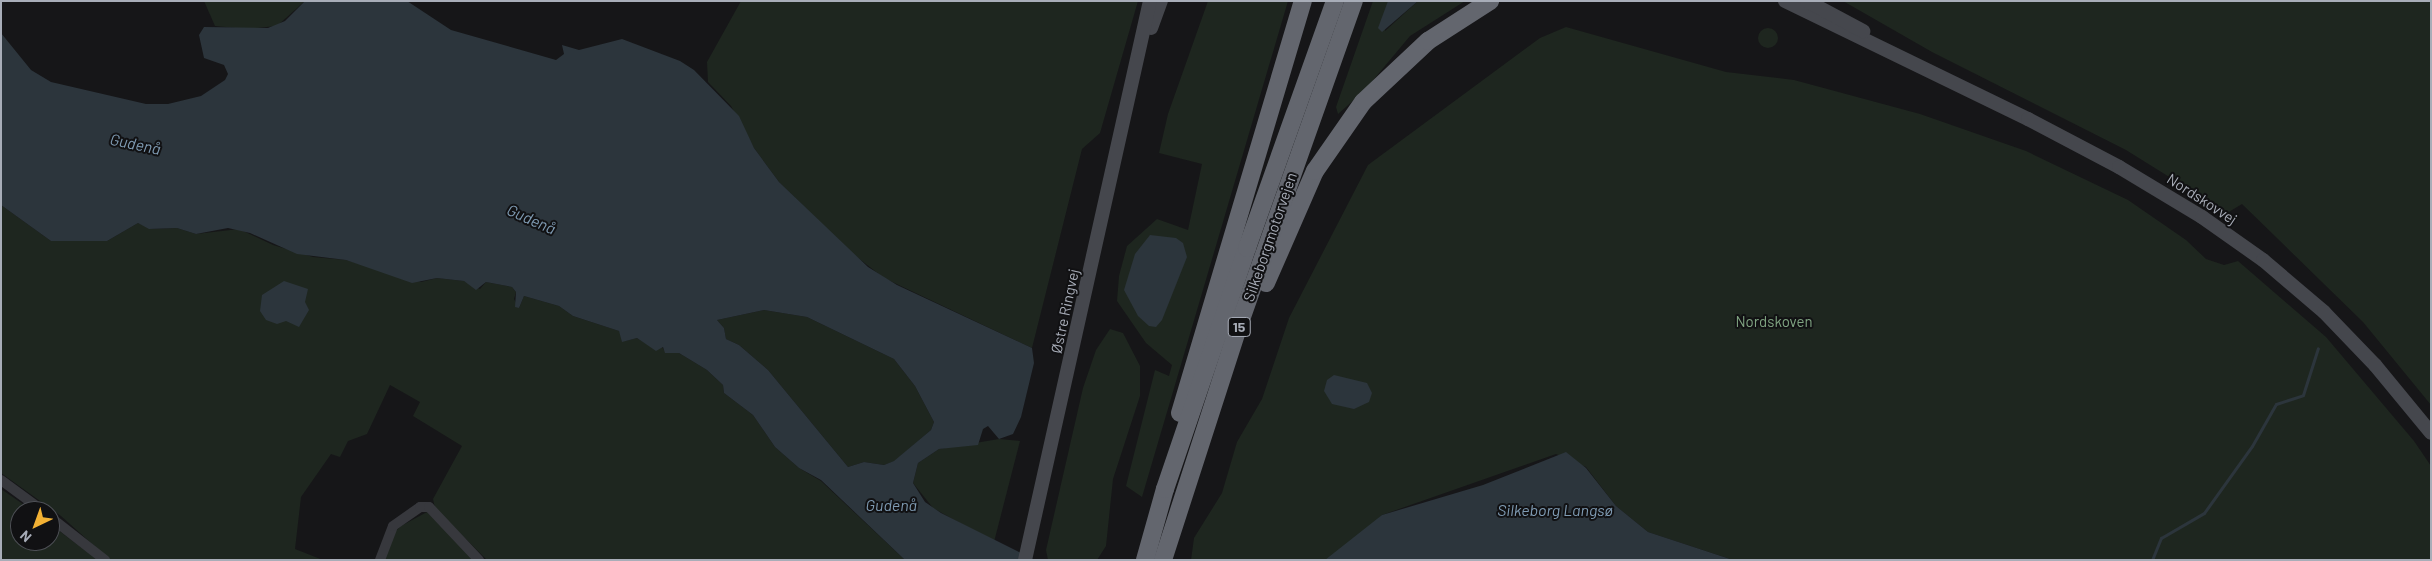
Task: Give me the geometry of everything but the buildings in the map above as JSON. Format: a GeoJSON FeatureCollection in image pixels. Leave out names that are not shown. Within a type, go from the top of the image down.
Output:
{"type":"FeatureCollection","features":[{"type":"Feature","properties":{"kind":"highway"},"geometry":{"type":"LineString","coordinates":[[1139,560],[1303,1]]}},
{"type":"Feature","properties":{"kind":"highway","name":"Silkeborgmotorvejen"},"geometry":{"type":"LineString","coordinates":[[1145,560],[1161,487],[1335,1]]}},
{"type":"Feature","properties":{"kind":"highway","name":"Silkeborgmotorvejen"},"geometry":{"type":"LineString","coordinates":[[1163,560],[1182,494],[1354,1]]}},
{"type":"Feature","properties":{"kind":"highway"},"geometry":{"type":"LineString","coordinates":[[1196,457],[1287,230],[1315,171],[1345,125],[1384,80],[1428,41],[1490,1]]}},
{"type":"Feature","properties":{"kind":"street","name":"Østre Ringvej"},"geometry":{"type":"LineString","coordinates":[[1025,560],[1137,69],[1150,1]]}},
{"type":"Feature","properties":{"kind":"street","name":"Østre Ringvej"},"geometry":{"type":"LineString","coordinates":[[1137,69],[1161,1]]}},
{"type":"Feature","properties":{"kind":"street","name":"Nordskovvej"},"geometry":{"type":"LineString","coordinates":[[1784,1],[1906,57]]}},
{"type":"Feature","properties":{"kind":"street","name":"Nordskovvej"},"geometry":{"type":"LineString","coordinates":[[1807,1],[1906,57],[2118,167],[2235,239],[2297,288],[2344,332],[2431,434]]}},
{"type":"Feature","properties":{"kind":"street"},"geometry":{"type":"LineString","coordinates":[[1,480],[29,501]]}},
{"type":"Feature","properties":{"kind":"street"},"geometry":{"type":"LineString","coordinates":[[380,560],[393,526],[420,507],[429,507],[479,560]]}},
{"type":"Feature","properties":{"kind":"street"},"geometry":{"type":"LineString","coordinates":[[60,525],[105,560]]}},
{"type":"Feature","properties":{"kind":"green space"},"geometry":{"type":"Polygon","coordinates":[[[204,1],[305,1],[277,26],[246,29],[215,26],[204,1]]]}},
{"type":"Feature","properties":{"kind":"green space"},"geometry":{"type":"Polygon","coordinates":[[[741,1],[1138,1],[1100,133],[1082,149],[1032,348],[884,278],[853,254],[779,182],[754,148],[731,106],[708,82],[707,62],[741,1]]]}},
{"type":"Feature","properties":{"kind":"green space"},"geometry":{"type":"Polygon","coordinates":[[[1208,1],[1288,1],[1142,497],[1126,486],[1155,370],[1169,376],[1172,365],[1146,343],[1117,301],[1119,276],[1127,246],[1157,219],[1188,230],[1202,164],[1159,153],[1168,114],[1208,1]]]}},
{"type":"Feature","properties":{"kind":"green space"},"geometry":{"type":"Polygon","coordinates":[[[1373,1],[1388,1],[1385,31],[1418,1],[1465,1],[1410,36],[1364,91],[1338,114],[1336,107],[1373,1]]]}},
{"type":"Feature","properties":{"kind":"green space"},"geometry":{"type":"Polygon","coordinates":[[[1843,1],[2431,1],[2431,405],[2363,322],[2242,204],[2227,213],[2126,150],[1932,52],[1843,1]]]}},
{"type":"Feature","properties":{"kind":"green space","name":"Nordskoven"},"geometry":{"type":"Polygon","coordinates":[[[1566,27],[1726,72],[1794,80],[1920,114],[2026,151],[2128,200],[2186,240],[2206,259],[2224,265],[2238,261],[2326,337],[2414,441],[2431,466],[2431,560],[1733,560],[1648,532],[1616,506],[1586,467],[1556,454],[1382,515],[1335,560],[1191,560],[1194,538],[1222,493],[1237,442],[1262,399],[1289,318],[1368,165],[1540,38],[1566,27]]]}},
{"type":"Feature","properties":{"kind":"green space"},"geometry":{"type":"Polygon","coordinates":[[[1768,28],[1775,31],[1778,38],[1775,45],[1768,48],[1761,45],[1758,38],[1761,31],[1768,28]]]}},
{"type":"Feature","properties":{"kind":"green space"},"geometry":{"type":"Polygon","coordinates":[[[1,205],[51,241],[107,241],[138,223],[152,229],[177,228],[196,234],[239,229],[273,245],[313,257],[346,260],[421,282],[437,278],[464,281],[480,289],[486,282],[512,287],[516,292],[514,299],[519,308],[524,296],[559,306],[573,316],[619,331],[625,341],[637,338],[656,350],[662,347],[666,353],[679,353],[707,370],[723,385],[724,393],[753,415],[775,447],[799,468],[821,481],[905,560],[487,560],[435,508],[433,499],[462,446],[413,416],[420,402],[390,385],[367,434],[348,441],[340,457],[331,454],[301,497],[295,549],[323,560],[110,560],[60,515],[60,501],[40,501],[1,473],[1,205]]]}},
{"type":"Feature","properties":{"kind":"green space"},"geometry":{"type":"Polygon","coordinates":[[[764,310],[807,317],[894,359],[915,386],[934,422],[931,430],[895,461],[884,465],[864,462],[848,467],[768,370],[739,345],[726,339],[724,328],[717,320],[764,310]]]}},
{"type":"Feature","properties":{"kind":"green space"},"geometry":{"type":"Polygon","coordinates":[[[1110,329],[1123,333],[1140,366],[1140,396],[1113,479],[1106,546],[1097,560],[1048,560],[1046,550],[1083,388],[1096,350],[1110,329]]]}},
{"type":"Feature","properties":{"kind":"green space"},"geometry":{"type":"Polygon","coordinates":[[[999,439],[1020,441],[994,542],[933,508],[913,483],[918,463],[939,449],[999,439]]]}},
{"type":"Feature","properties":{"kind":"green space"},"geometry":{"type":"Polygon","coordinates":[[[1,489],[18,501],[10,501],[10,551],[60,551],[60,532],[98,560],[1,560],[1,489]]]}},
{"type":"Feature","properties":{"kind":"green space"},"geometry":{"type":"Polygon","coordinates":[[[427,512],[474,560],[384,560],[390,536],[401,526],[427,512]]]}},
{"type":"Feature","properties":{"kind":"water","name":"Gudenå"},"geometry":{"type":"Polygon","coordinates":[[[305,1],[407,1],[451,30],[556,60],[564,54],[562,45],[579,50],[622,39],[680,61],[694,70],[739,116],[754,148],[779,182],[868,267],[897,285],[1032,348],[1034,363],[1021,417],[1013,434],[999,439],[988,426],[983,429],[978,445],[939,449],[918,463],[913,483],[925,502],[941,513],[1035,560],[905,560],[821,480],[799,468],[775,447],[753,415],[724,393],[723,385],[707,370],[679,353],[665,353],[663,347],[656,351],[637,338],[622,342],[619,331],[573,316],[559,306],[524,296],[519,308],[515,307],[516,292],[512,287],[486,282],[476,290],[464,281],[437,278],[412,283],[346,260],[297,254],[250,233],[228,228],[196,234],[177,228],[149,229],[138,223],[107,241],[51,241],[1,205],[1,33],[31,70],[51,82],[146,104],[168,104],[201,96],[225,80],[228,74],[224,65],[204,58],[199,35],[204,27],[268,28],[285,21],[305,1]],[[764,310],[717,320],[724,328],[726,339],[739,345],[768,370],[848,467],[864,462],[884,465],[894,461],[931,430],[934,422],[915,386],[894,359],[807,317],[764,310]]]}},
{"type":"Feature","properties":{"kind":"water"},"geometry":{"type":"Polygon","coordinates":[[[1388,1],[1418,1],[1382,32],[1378,28],[1388,1]]]}},
{"type":"Feature","properties":{"kind":"water"},"geometry":{"type":"Polygon","coordinates":[[[1150,235],[1176,238],[1183,243],[1187,257],[1162,320],[1156,327],[1149,326],[1138,316],[1124,290],[1135,254],[1150,235]]]}},
{"type":"Feature","properties":{"kind":"water"},"geometry":{"type":"Polygon","coordinates":[[[284,281],[308,289],[305,302],[309,310],[299,327],[286,321],[277,324],[266,320],[260,311],[262,295],[284,281]]]}},
{"type":"Feature","properties":{"kind":"water"},"geometry":{"type":"Polygon","coordinates":[[[1334,375],[1367,383],[1372,393],[1369,402],[1354,409],[1332,404],[1324,391],[1327,380],[1334,375]]]}},
{"type":"Feature","properties":{"kind":"water","name":"Silkeborg Langsø"},"geometry":{"type":"Polygon","coordinates":[[[1566,452],[1586,468],[1616,506],[1648,532],[1733,560],[1325,560],[1382,515],[1483,485],[1566,452]]]}},
{"type":"Feature","properties":{"kind":"waterway"},"geometry":{"type":"LineString","coordinates":[[2152,560],[2161,538],[2204,513],[2252,446],[2276,404],[2303,395],[2318,348]]}}]}
